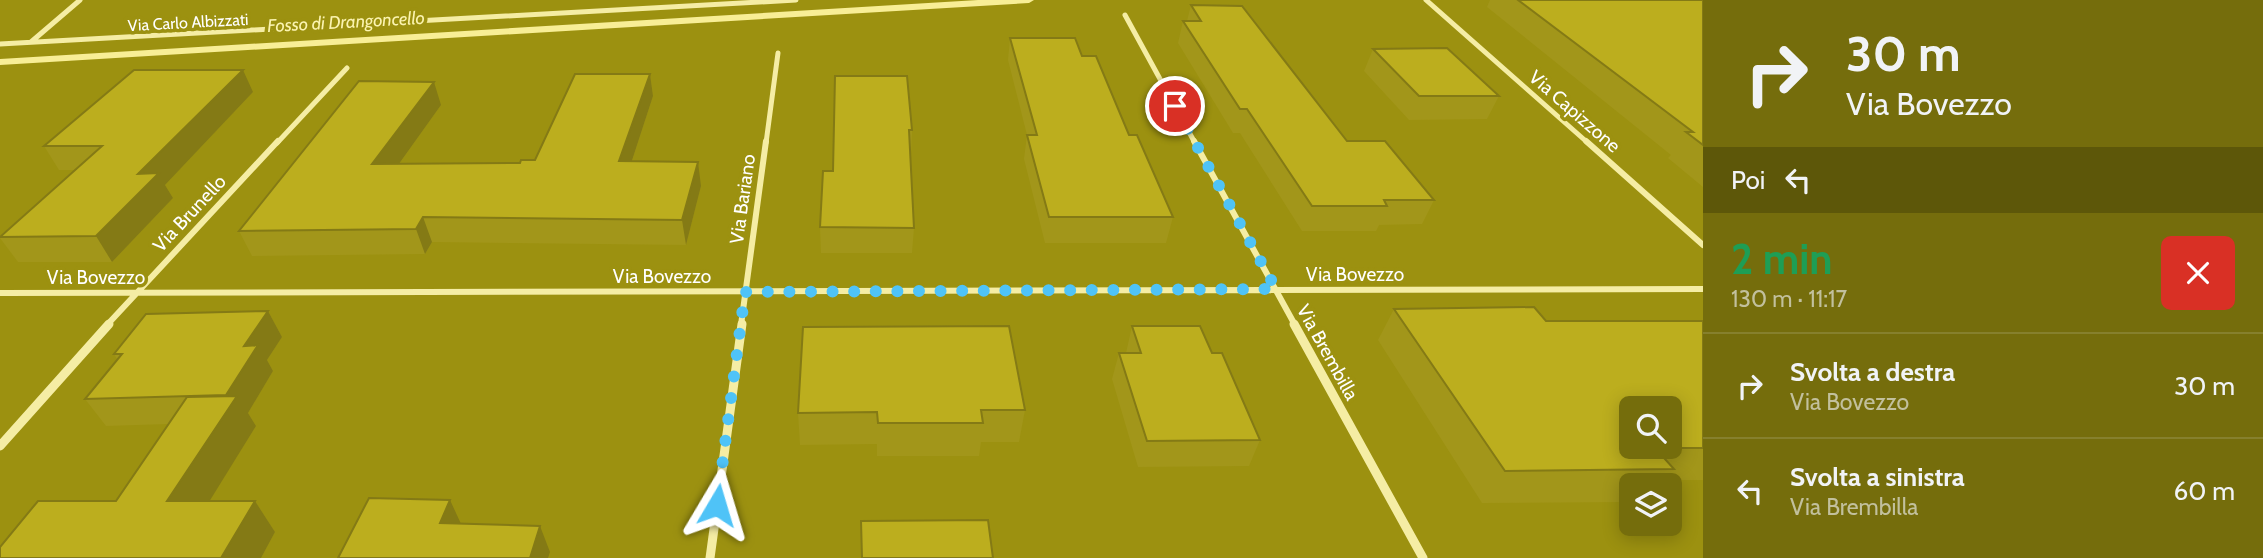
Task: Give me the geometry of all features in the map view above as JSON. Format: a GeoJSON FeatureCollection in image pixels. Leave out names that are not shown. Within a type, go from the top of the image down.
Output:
{"type":"FeatureCollection","features":[{"type":"Feature","properties":{"kind":"street"},"geometry":{"type":"LineString","coordinates":[[31,43],[80,0]]}},
{"type":"Feature","properties":{"kind":"street","name":"Via Carlo Albizzati"},"geometry":{"type":"LineString","coordinates":[[0,44],[796,0]]}},
{"type":"Feature","properties":{"kind":"street","name":"Via Capizzone"},"geometry":{"type":"LineString","coordinates":[[1426,0],[1703,245]]}},
{"type":"Feature","properties":{"kind":"street","name":"Via Brembilla"},"geometry":{"type":"LineString","coordinates":[[1125,15],[1423,558]]}},
{"type":"Feature","properties":{"kind":"street","name":"Via Bariano"},"geometry":{"type":"LineString","coordinates":[[710,558],[778,53]]}},
{"type":"Feature","properties":{"kind":"street","name":"Via Brunello"},"geometry":{"type":"LineString","coordinates":[[0,446],[136,293],[347,68]]}},
{"type":"Feature","properties":{"kind":"street","name":"Via Bovezzo"},"geometry":{"type":"LineString","coordinates":[[0,293],[1703,289]]}},
{"type":"Feature","properties":{"kind":"building"},"geometry":{"type":"Polygon","coordinates":[[[1518,0],[1703,0],[1703,145],[1686,132],[1693,132],[1518,0]]]}},
{"type":"Feature","properties":{"kind":"building"},"geometry":{"type":"Polygon","coordinates":[[[1191,5],[1242,6],[1347,141],[1385,141],[1434,200],[1384,200],[1387,206],[1312,206],[1247,109],[1240,109],[1183,21],[1201,21],[1191,5]]]}},
{"type":"Feature","properties":{"kind":"building"},"geometry":{"type":"Polygon","coordinates":[[[1010,38],[1075,38],[1082,56],[1096,56],[1129,135],[1137,135],[1173,217],[1049,217],[1027,135],[1037,135],[1010,38]]]}},
{"type":"Feature","properties":{"kind":"building"},"geometry":{"type":"Polygon","coordinates":[[[1447,48],[1499,96],[1419,96],[1373,49],[1447,48]]]}},
{"type":"Feature","properties":{"kind":"building"},"geometry":{"type":"Polygon","coordinates":[[[134,70],[243,70],[138,174],[159,173],[96,236],[0,237],[102,146],[44,146],[134,70]]]}},
{"type":"Feature","properties":{"kind":"building"},"geometry":{"type":"Polygon","coordinates":[[[575,74],[650,74],[619,161],[698,162],[682,220],[423,217],[416,229],[239,231],[359,81],[434,82],[372,164],[520,163],[521,160],[535,160],[575,74]]]}},
{"type":"Feature","properties":{"kind":"building"},"geometry":{"type":"Polygon","coordinates":[[[835,76],[907,76],[912,130],[909,130],[914,228],[820,227],[823,171],[833,171],[835,76]]]}},
{"type":"Feature","properties":{"kind":"building"},"geometry":{"type":"Polygon","coordinates":[[[1534,307],[1546,321],[1703,321],[1703,448],[1682,448],[1682,396],[1619,396],[1619,459],[1665,459],[1674,469],[1505,471],[1394,309],[1534,307]]]}},
{"type":"Feature","properties":{"kind":"building"},"geometry":{"type":"Polygon","coordinates":[[[268,311],[244,346],[258,345],[226,395],[85,399],[122,354],[114,354],[146,314],[268,311]]]}},
{"type":"Feature","properties":{"kind":"building"},"geometry":{"type":"Polygon","coordinates":[[[1009,326],[1025,410],[981,410],[983,423],[878,423],[877,412],[798,413],[803,327],[1009,326]]]}},
{"type":"Feature","properties":{"kind":"building"},"geometry":{"type":"Polygon","coordinates":[[[1132,326],[1200,326],[1212,353],[1222,353],[1260,440],[1147,441],[1119,353],[1141,353],[1132,326]]]}},
{"type":"Feature","properties":{"kind":"building"},"geometry":{"type":"Polygon","coordinates":[[[237,396],[167,501],[255,501],[221,558],[0,558],[0,547],[38,501],[116,501],[187,397],[237,396]]]}},
{"type":"Feature","properties":{"kind":"building"},"geometry":{"type":"Polygon","coordinates":[[[369,498],[450,500],[440,523],[540,526],[530,558],[338,558],[369,498]]]}},
{"type":"Feature","properties":{"kind":"building"},"geometry":{"type":"Polygon","coordinates":[[[988,520],[993,558],[862,558],[861,521],[988,520]]]}},
{"type":"Feature","properties":{"kind":"waterway","name":"Fosso di Drangoncello"},"geometry":{"type":"LineString","coordinates":[[0,62],[1029,0]]}},
{"type":"Feature","properties":{"kind":"route"},"geometry":{"type":"LineString","coordinates":[[717,505],[745,292],[1276,289],[1175,106]]}}]}
